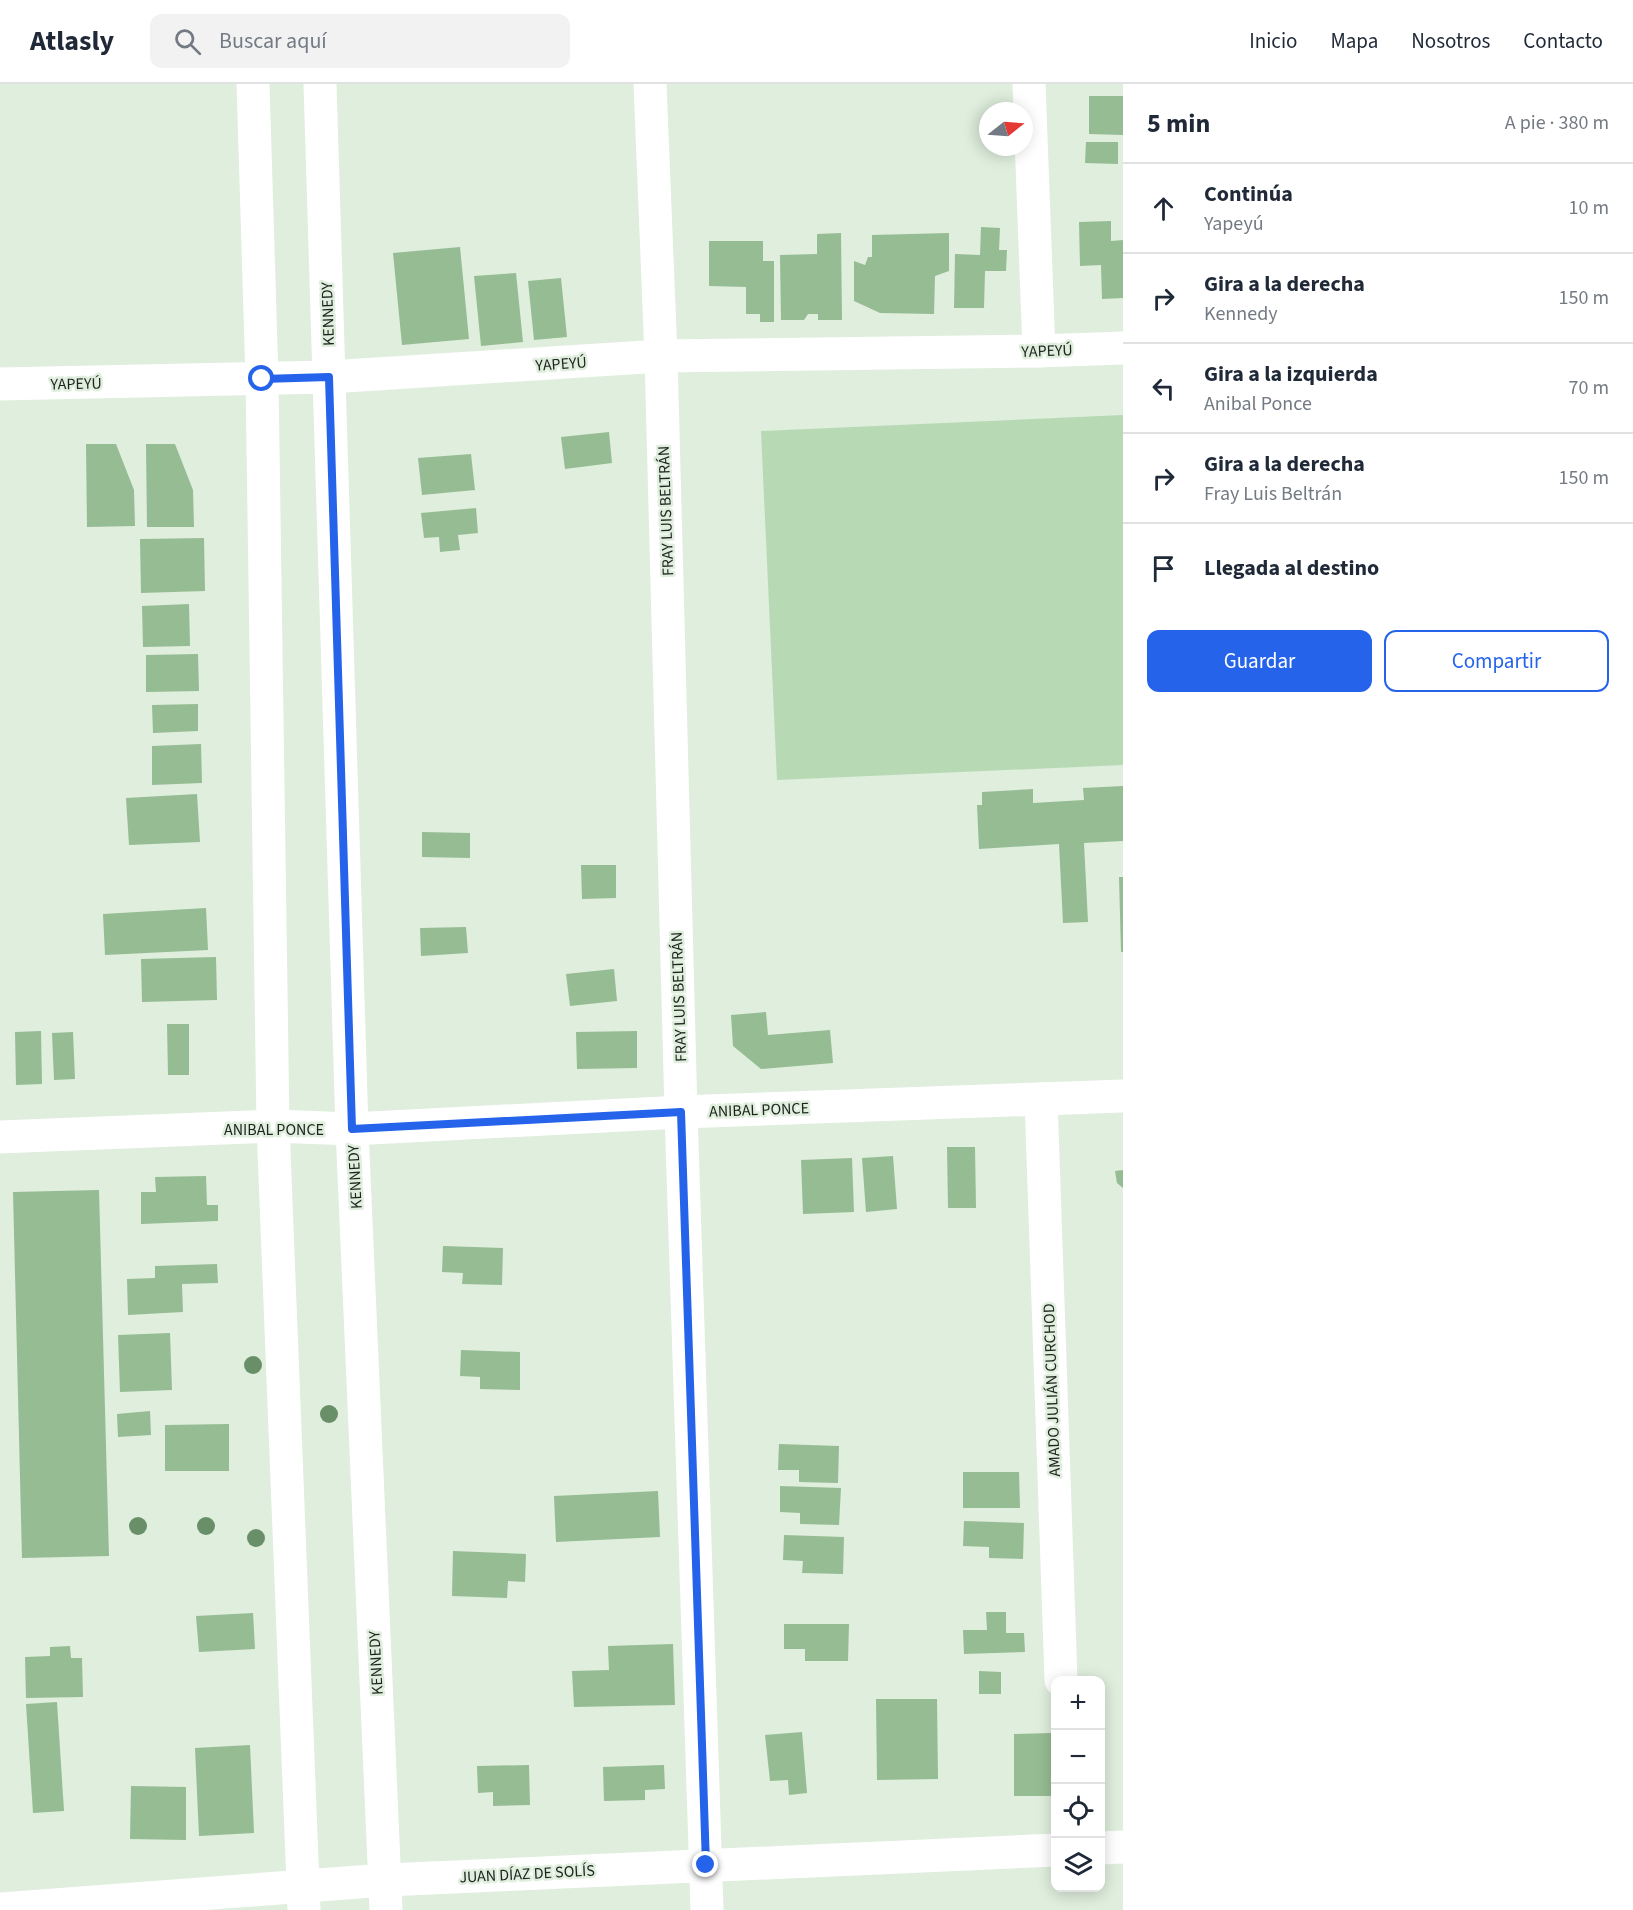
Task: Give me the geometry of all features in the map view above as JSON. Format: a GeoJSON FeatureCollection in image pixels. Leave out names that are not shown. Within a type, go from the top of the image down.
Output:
{"type":"FeatureCollection","features":[{"type":"Feature","properties":{"kind":"street"},"geometry":{"type":"LineString","coordinates":[[253,84],[262,379],[273,1126],[303,1898]]}},
{"type":"Feature","properties":{"kind":"street","name":"KENNEDY"},"geometry":{"type":"LineString","coordinates":[[320,84],[352,1129],[386,1895]]}},
{"type":"Feature","properties":{"kind":"street","name":"FRAY LUIS BELTRÁN"},"geometry":{"type":"LineString","coordinates":[[650,84],[661,356],[681,1112],[707,1910]]}},
{"type":"Feature","properties":{"kind":"street"},"geometry":{"type":"LineString","coordinates":[[1029,84],[1039,351]]}},
{"type":"Feature","properties":{"kind":"street","name":"YAPEYÚ"},"geometry":{"type":"LineString","coordinates":[[0,384],[329,377],[661,356],[1123,348]]}},
{"type":"Feature","properties":{"kind":"street","name":"ANIBAL PONCE"},"geometry":{"type":"LineString","coordinates":[[0,1137],[273,1126],[352,1129],[681,1112],[1123,1096]]}},
{"type":"Feature","properties":{"kind":"street","name":"AMADO JULIÁN CURCHOD"},"geometry":{"type":"LineString","coordinates":[[1041,1099],[1061,1676]]}},
{"type":"Feature","properties":{"kind":"street"},"geometry":{"type":"LineString","coordinates":[[1105,1848],[1123,1847]]}},
{"type":"Feature","properties":{"kind":"street","name":"JUAN DÍAZ DE SOLÍS"},"geometry":{"type":"LineString","coordinates":[[0,1909],[386,1895],[706,1865],[1051,1850]]}},
{"type":"Feature","properties":{"kind":"green space"},"geometry":{"type":"Polygon","coordinates":[[[1123,415],[1123,765],[777,780],[761,431],[1123,415]]]}},
{"type":"Feature","properties":{"kind":"building"},"geometry":{"type":"Polygon","coordinates":[[[1089,96],[1123,96],[1123,135],[1089,134],[1089,96]]]}},
{"type":"Feature","properties":{"kind":"building"},"geometry":{"type":"Polygon","coordinates":[[[1086,142],[1118,142],[1118,164],[1085,163],[1086,142]]]}},
{"type":"Feature","properties":{"kind":"building"},"geometry":{"type":"Polygon","coordinates":[[[1111,221],[1111,241],[1123,240],[1123,298],[1102,299],[1101,265],[1080,266],[1079,222],[1111,221]]]}},
{"type":"Feature","properties":{"kind":"building"},"geometry":{"type":"Polygon","coordinates":[[[981,227],[1000,228],[999,250],[1007,250],[1006,271],[985,271],[984,308],[954,308],[955,254],[980,255],[981,227]]]}},
{"type":"Feature","properties":{"kind":"building"},"geometry":{"type":"Polygon","coordinates":[[[841,233],[842,320],[818,320],[818,314],[808,314],[804,320],[781,320],[780,255],[817,254],[817,234],[841,233]]]}},
{"type":"Feature","properties":{"kind":"building"},"geometry":{"type":"Polygon","coordinates":[[[949,233],[949,271],[935,276],[934,314],[880,313],[854,301],[854,261],[865,265],[868,257],[872,257],[872,235],[949,233]]]}},
{"type":"Feature","properties":{"kind":"building"},"geometry":{"type":"Polygon","coordinates":[[[709,241],[763,241],[763,261],[774,261],[774,322],[760,322],[760,314],[746,314],[746,287],[709,286],[709,241]]]}},
{"type":"Feature","properties":{"kind":"building"},"geometry":{"type":"Polygon","coordinates":[[[460,247],[469,339],[402,345],[393,253],[460,247]]]}},
{"type":"Feature","properties":{"kind":"building"},"geometry":{"type":"Polygon","coordinates":[[[516,273],[523,342],[481,346],[474,276],[516,273]]]}},
{"type":"Feature","properties":{"kind":"building"},"geometry":{"type":"Polygon","coordinates":[[[561,278],[567,337],[534,340],[528,281],[561,278]]]}},
{"type":"Feature","properties":{"kind":"building"},"geometry":{"type":"Polygon","coordinates":[[[609,432],[612,463],[565,469],[561,437],[609,432]]]}},
{"type":"Feature","properties":{"kind":"building"},"geometry":{"type":"Polygon","coordinates":[[[86,444],[116,444],[134,490],[135,526],[87,527],[86,444]]]}},
{"type":"Feature","properties":{"kind":"building"},"geometry":{"type":"Polygon","coordinates":[[[146,444],[175,444],[193,490],[194,527],[147,527],[146,444]]]}},
{"type":"Feature","properties":{"kind":"building"},"geometry":{"type":"Polygon","coordinates":[[[471,454],[475,490],[422,495],[418,458],[471,454]]]}},
{"type":"Feature","properties":{"kind":"building"},"geometry":{"type":"Polygon","coordinates":[[[476,508],[478,533],[458,535],[460,550],[440,552],[439,537],[424,538],[421,513],[476,508]]]}},
{"type":"Feature","properties":{"kind":"building"},"geometry":{"type":"Polygon","coordinates":[[[204,538],[205,591],[141,593],[140,539],[204,538]]]}},
{"type":"Feature","properties":{"kind":"building"},"geometry":{"type":"Polygon","coordinates":[[[189,604],[190,646],[143,647],[142,606],[189,604]]]}},
{"type":"Feature","properties":{"kind":"building"},"geometry":{"type":"Polygon","coordinates":[[[198,654],[199,691],[146,692],[146,655],[198,654]]]}},
{"type":"Feature","properties":{"kind":"building"},"geometry":{"type":"Polygon","coordinates":[[[198,704],[198,731],[153,733],[152,705],[198,704]]]}},
{"type":"Feature","properties":{"kind":"building"},"geometry":{"type":"Polygon","coordinates":[[[201,744],[202,783],[152,785],[152,746],[201,744]]]}},
{"type":"Feature","properties":{"kind":"building"},"geometry":{"type":"Polygon","coordinates":[[[1123,786],[1123,841],[1084,843],[1088,922],[1063,923],[1059,844],[979,849],[977,805],[982,805],[982,792],[1033,789],[1033,803],[1084,800],[1083,788],[1123,786]]]}},
{"type":"Feature","properties":{"kind":"building"},"geometry":{"type":"Polygon","coordinates":[[[197,794],[200,842],[129,845],[126,798],[197,794]]]}},
{"type":"Feature","properties":{"kind":"building"},"geometry":{"type":"Polygon","coordinates":[[[422,832],[470,833],[470,858],[422,857],[422,832]]]}},
{"type":"Feature","properties":{"kind":"building"},"geometry":{"type":"Polygon","coordinates":[[[581,865],[616,865],[616,898],[582,899],[581,865]]]}},
{"type":"Feature","properties":{"kind":"building"},"geometry":{"type":"Polygon","coordinates":[[[1119,877],[1123,877],[1123,952],[1121,952],[1119,877]]]}},
{"type":"Feature","properties":{"kind":"building"},"geometry":{"type":"Polygon","coordinates":[[[206,908],[208,950],[105,955],[103,914],[206,908]]]}},
{"type":"Feature","properties":{"kind":"building"},"geometry":{"type":"Polygon","coordinates":[[[466,927],[468,953],[421,956],[420,928],[466,927]]]}},
{"type":"Feature","properties":{"kind":"building"},"geometry":{"type":"Polygon","coordinates":[[[216,957],[217,1000],[142,1002],[141,959],[216,957]]]}},
{"type":"Feature","properties":{"kind":"building"},"geometry":{"type":"Polygon","coordinates":[[[614,969],[617,1001],[570,1006],[566,974],[614,969]]]}},
{"type":"Feature","properties":{"kind":"building"},"geometry":{"type":"Polygon","coordinates":[[[766,1012],[768,1035],[830,1030],[833,1063],[761,1069],[733,1046],[731,1015],[766,1012]]]}},
{"type":"Feature","properties":{"kind":"building"},"geometry":{"type":"Polygon","coordinates":[[[167,1024],[189,1024],[189,1075],[168,1075],[167,1024]]]}},
{"type":"Feature","properties":{"kind":"building"},"geometry":{"type":"Polygon","coordinates":[[[41,1031],[42,1084],[16,1085],[15,1032],[41,1031]]]}},
{"type":"Feature","properties":{"kind":"building"},"geometry":{"type":"Polygon","coordinates":[[[637,1031],[637,1068],[577,1069],[576,1032],[637,1031]]]}},
{"type":"Feature","properties":{"kind":"building"},"geometry":{"type":"Polygon","coordinates":[[[73,1032],[75,1079],[54,1080],[52,1033],[73,1032]]]}},
{"type":"Feature","properties":{"kind":"building"},"geometry":{"type":"Polygon","coordinates":[[[947,1147],[975,1147],[976,1208],[948,1208],[947,1147]]]}},
{"type":"Feature","properties":{"kind":"building"},"geometry":{"type":"Polygon","coordinates":[[[893,1156],[897,1209],[866,1212],[862,1158],[893,1156]]]}},
{"type":"Feature","properties":{"kind":"building"},"geometry":{"type":"Polygon","coordinates":[[[852,1158],[854,1212],[803,1214],[801,1160],[852,1158]]]}},
{"type":"Feature","properties":{"kind":"building"},"geometry":{"type":"Polygon","coordinates":[[[1123,1170],[1123,1188],[1117,1183],[1115,1171],[1123,1170]]]}},
{"type":"Feature","properties":{"kind":"building"},"geometry":{"type":"Polygon","coordinates":[[[206,1176],[207,1205],[218,1205],[218,1221],[141,1224],[141,1192],[156,1192],[155,1177],[206,1176]]]}},
{"type":"Feature","properties":{"kind":"building"},"geometry":{"type":"Polygon","coordinates":[[[99,1190],[109,1556],[22,1558],[13,1192],[99,1190]]]}},
{"type":"Feature","properties":{"kind":"building"},"geometry":{"type":"Polygon","coordinates":[[[443,1246],[503,1248],[502,1285],[462,1284],[463,1273],[442,1272],[443,1246]]]}},
{"type":"Feature","properties":{"kind":"building"},"geometry":{"type":"Polygon","coordinates":[[[217,1264],[218,1283],[182,1284],[183,1312],[128,1315],[127,1279],[155,1278],[155,1266],[217,1264]]]}},
{"type":"Feature","properties":{"kind":"building"},"geometry":{"type":"Polygon","coordinates":[[[170,1333],[172,1390],[120,1392],[118,1335],[170,1333]]]}},
{"type":"Feature","properties":{"kind":"building"},"geometry":{"type":"Polygon","coordinates":[[[461,1350],[520,1352],[520,1390],[480,1389],[480,1377],[460,1376],[461,1350]]]}},
{"type":"Feature","properties":{"kind":"building"},"geometry":{"type":"Polygon","coordinates":[[[150,1411],[151,1435],[118,1437],[117,1414],[150,1411]]]}},
{"type":"Feature","properties":{"kind":"building"},"geometry":{"type":"Polygon","coordinates":[[[229,1424],[229,1471],[165,1471],[165,1425],[229,1424]]]}},
{"type":"Feature","properties":{"kind":"building"},"geometry":{"type":"Polygon","coordinates":[[[779,1444],[839,1446],[838,1483],[799,1482],[799,1470],[778,1470],[779,1444]]]}},
{"type":"Feature","properties":{"kind":"building"},"geometry":{"type":"Polygon","coordinates":[[[963,1472],[1019,1472],[1020,1508],[963,1508],[963,1472]]]}},
{"type":"Feature","properties":{"kind":"building"},"geometry":{"type":"Polygon","coordinates":[[[780,1486],[841,1488],[839,1525],[800,1524],[800,1513],[780,1512],[780,1486]]]}},
{"type":"Feature","properties":{"kind":"building"},"geometry":{"type":"Polygon","coordinates":[[[658,1491],[660,1537],[556,1542],[554,1496],[658,1491]]]}},
{"type":"Feature","properties":{"kind":"building"},"geometry":{"type":"Polygon","coordinates":[[[964,1521],[1024,1523],[1023,1559],[989,1558],[989,1547],[963,1546],[964,1521]]]}},
{"type":"Feature","properties":{"kind":"building"},"geometry":{"type":"Polygon","coordinates":[[[784,1535],[844,1537],[843,1574],[802,1573],[803,1561],[783,1560],[784,1535]]]}},
{"type":"Feature","properties":{"kind":"building"},"geometry":{"type":"Polygon","coordinates":[[[453,1551],[526,1554],[525,1582],[508,1581],[507,1598],[452,1596],[453,1551]]]}},
{"type":"Feature","properties":{"kind":"building"},"geometry":{"type":"Polygon","coordinates":[[[986,1612],[1006,1612],[1006,1633],[1024,1633],[1025,1652],[964,1654],[963,1630],[987,1630],[986,1612]]]}},
{"type":"Feature","properties":{"kind":"building"},"geometry":{"type":"Polygon","coordinates":[[[253,1613],[255,1649],[199,1652],[196,1616],[253,1613]]]}},
{"type":"Feature","properties":{"kind":"building"},"geometry":{"type":"Polygon","coordinates":[[[784,1624],[849,1624],[848,1661],[805,1661],[805,1649],[784,1649],[784,1624]]]}},
{"type":"Feature","properties":{"kind":"building"},"geometry":{"type":"Polygon","coordinates":[[[673,1644],[675,1705],[574,1707],[572,1671],[609,1670],[608,1646],[673,1644]]]}},
{"type":"Feature","properties":{"kind":"building"},"geometry":{"type":"Polygon","coordinates":[[[70,1646],[71,1658],[82,1658],[83,1697],[26,1698],[25,1657],[50,1656],[50,1647],[70,1646]]]}},
{"type":"Feature","properties":{"kind":"building"},"geometry":{"type":"Polygon","coordinates":[[[979,1671],[1001,1672],[1001,1694],[979,1694],[979,1671]]]}},
{"type":"Feature","properties":{"kind":"building"},"geometry":{"type":"Polygon","coordinates":[[[876,1699],[937,1699],[938,1779],[877,1780],[876,1699]]]}},
{"type":"Feature","properties":{"kind":"building"},"geometry":{"type":"Polygon","coordinates":[[[57,1702],[64,1811],[33,1813],[26,1704],[57,1702]]]}},
{"type":"Feature","properties":{"kind":"building"},"geometry":{"type":"Polygon","coordinates":[[[802,1732],[807,1793],[789,1795],[788,1780],[770,1781],[765,1735],[802,1732]]]}},
{"type":"Feature","properties":{"kind":"building"},"geometry":{"type":"Polygon","coordinates":[[[1051,1733],[1051,1796],[1014,1796],[1014,1734],[1051,1733]]]}},
{"type":"Feature","properties":{"kind":"building"},"geometry":{"type":"Polygon","coordinates":[[[250,1745],[254,1833],[199,1836],[195,1748],[250,1745]]]}},
{"type":"Feature","properties":{"kind":"building"},"geometry":{"type":"Polygon","coordinates":[[[529,1765],[530,1805],[493,1806],[493,1792],[478,1793],[477,1766],[529,1765]]]}},
{"type":"Feature","properties":{"kind":"building"},"geometry":{"type":"Polygon","coordinates":[[[664,1765],[665,1789],[645,1790],[645,1800],[604,1801],[603,1767],[664,1765]]]}},
{"type":"Feature","properties":{"kind":"building"},"geometry":{"type":"Polygon","coordinates":[[[131,1786],[186,1787],[186,1840],[130,1839],[131,1786]]]}},
{"type":"Feature","properties":{"kind":"route"},"geometry":{"type":"LineString","coordinates":[[262,379],[329,377],[352,1129],[681,1112],[706,1865]]}}]}
